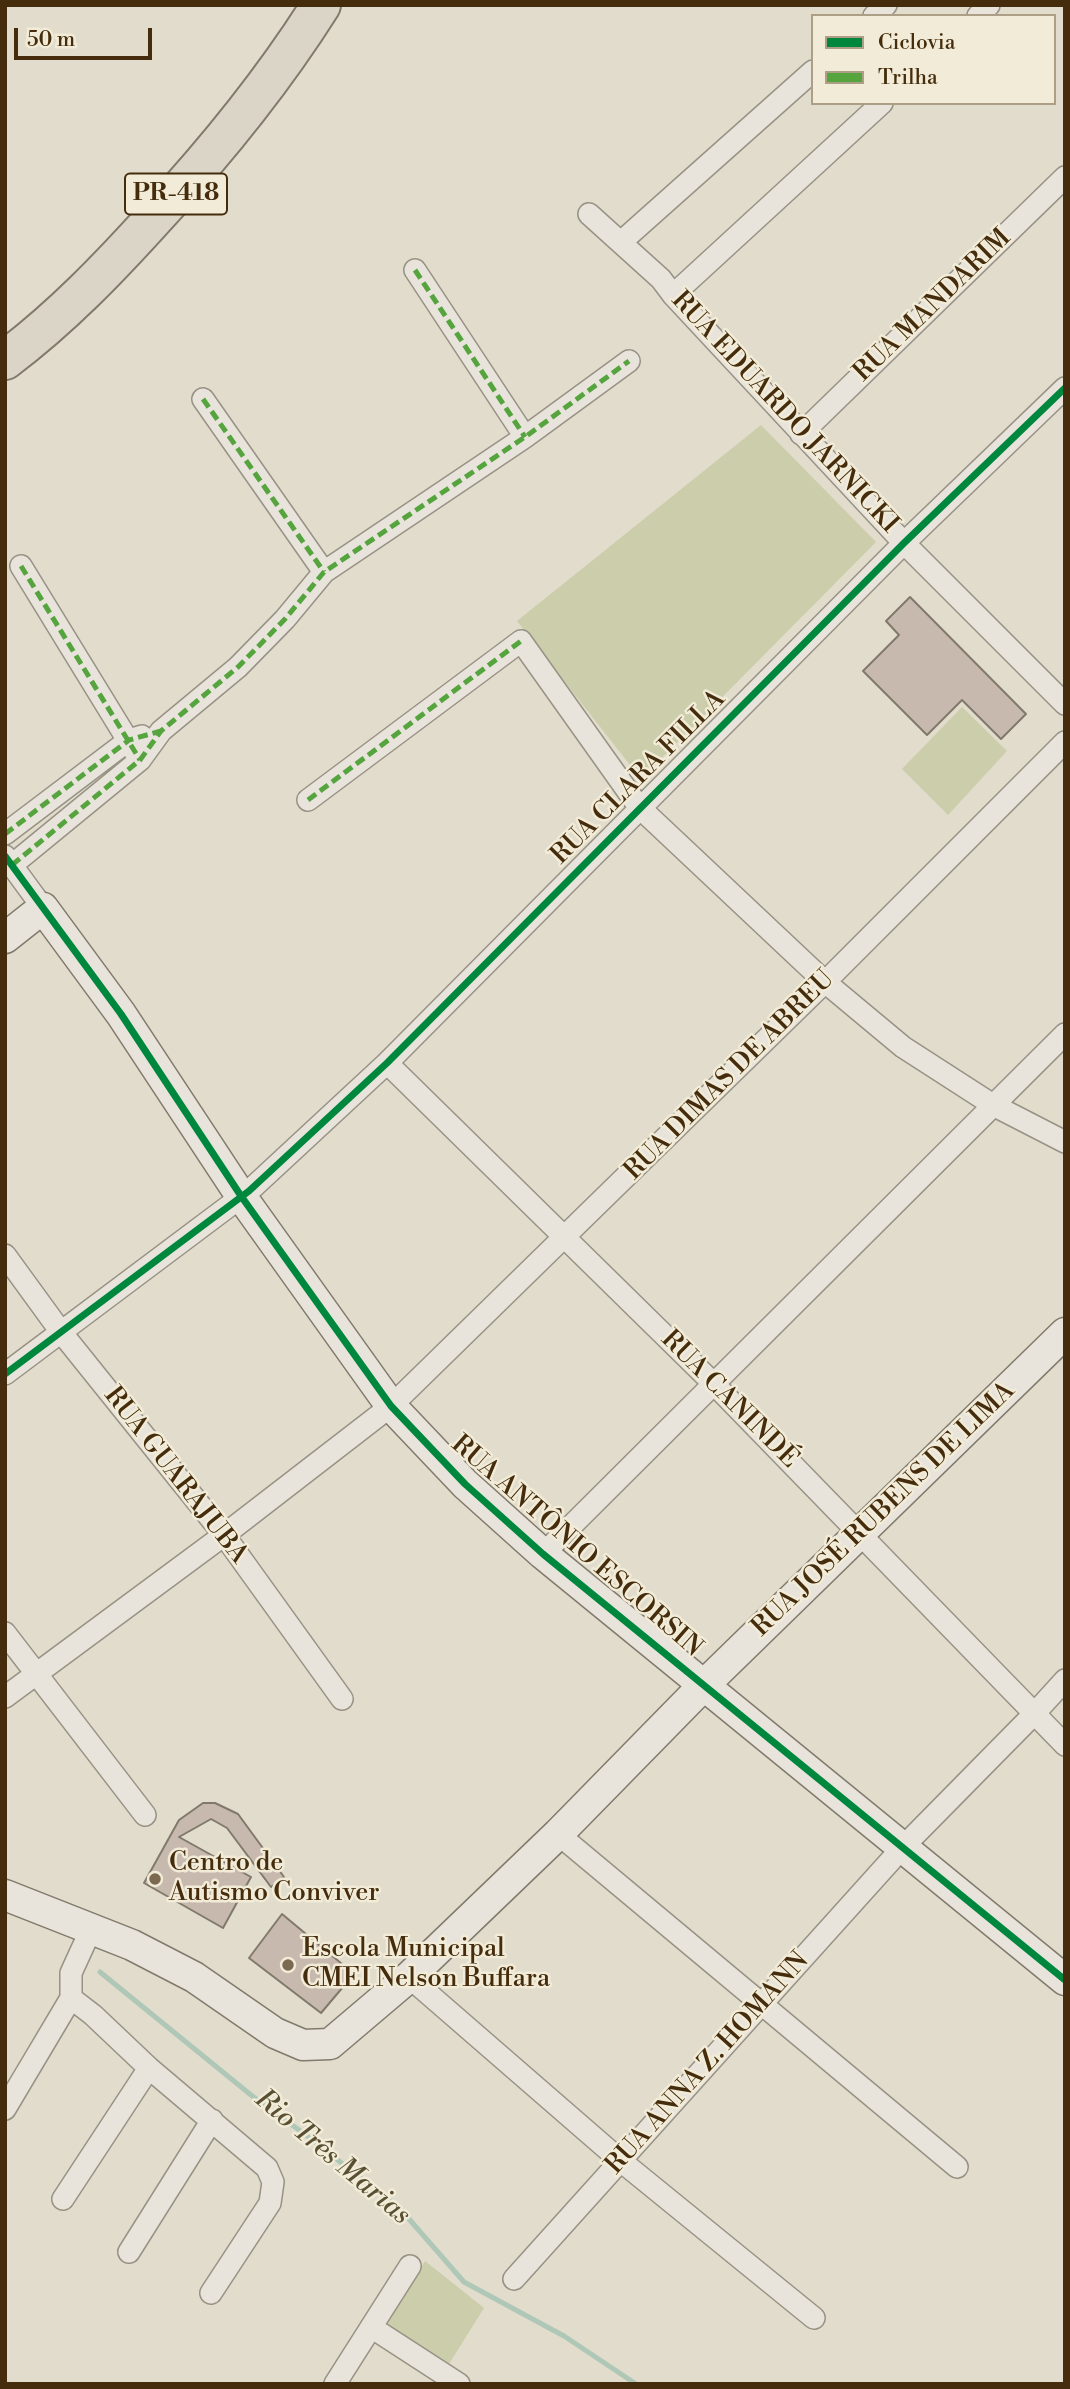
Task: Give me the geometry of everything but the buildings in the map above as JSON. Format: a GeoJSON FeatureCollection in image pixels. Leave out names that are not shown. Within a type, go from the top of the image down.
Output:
{"type":"FeatureCollection","features":[{"type":"Feature","properties":{"kind":"highway","name":"PR-418"},"geometry":{"type":"LineString","coordinates":[[5,360],[90,287],[173,198],[249,107],[321,5]]}},
{"type":"Feature","properties":{"kind":"street"},"geometry":{"type":"LineString","coordinates":[[621,242],[811,73]]}},
{"type":"Feature","properties":{"kind":"street"},"geometry":{"type":"LineString","coordinates":[[673,295],[880,105]]}},
{"type":"Feature","properties":{"kind":"street","name":"RUA MANDARIM"},"geometry":{"type":"LineString","coordinates":[[801,434],[1065,177]]}},
{"type":"Feature","properties":{"kind":"street","name":"RUA EDUARDO JARNICKI"},"geometry":{"type":"LineString","coordinates":[[589,214],[661,279],[801,434],[1065,704]]}},
{"type":"Feature","properties":{"kind":"street"},"geometry":{"type":"LineString","coordinates":[[415,270],[525,437]]}},
{"type":"Feature","properties":{"kind":"street"},"geometry":{"type":"LineString","coordinates":[[9,860],[73,815],[140,760],[161,731],[238,667],[285,619],[324,572],[525,437],[629,361]]}},
{"type":"Feature","properties":{"kind":"street","name":"RUA CLARA FILLA"},"geometry":{"type":"LineString","coordinates":[[5,1374],[241,1196],[387,1063],[904,542],[1065,388]]}},
{"type":"Feature","properties":{"kind":"street"},"geometry":{"type":"LineString","coordinates":[[203,399],[324,572]]}},
{"type":"Feature","properties":{"kind":"street"},"geometry":{"type":"LineString","coordinates":[[21,566],[140,760]]}},
{"type":"Feature","properties":{"kind":"street"},"geometry":{"type":"LineString","coordinates":[[308,800],[521,641],[639,807],[825,982],[903,1047],[993,1105],[1065,1142]]}},
{"type":"Feature","properties":{"kind":"street"},"geometry":{"type":"LineString","coordinates":[[5,834],[129,740],[161,731]]}},
{"type":"Feature","properties":{"kind":"street","name":"RUA DIMAS DE ABREU"},"geometry":{"type":"LineString","coordinates":[[5,1697],[224,1535],[391,1406],[825,982],[1065,742]]}},
{"type":"Feature","properties":{"kind":"street"},"geometry":{"type":"LineString","coordinates":[[58,794],[73,815]]}},
{"type":"Feature","properties":{"kind":"street","name":"RUA ANTÔNIO ESCORSIN"},"geometry":{"type":"LineString","coordinates":[[9,860],[121,1014],[241,1196],[391,1406],[465,1485],[543,1554],[1065,1980]]}},
{"type":"Feature","properties":{"kind":"street"},"geometry":{"type":"LineString","coordinates":[[5,938],[43,908]]}},
{"type":"Feature","properties":{"kind":"street"},"geometry":{"type":"LineString","coordinates":[[543,1554],[1065,1034]]}},
{"type":"Feature","properties":{"kind":"street","name":"RUA CANINDÉ"},"geometry":{"type":"LineString","coordinates":[[387,1063],[713,1383],[1065,1745]]}},
{"type":"Feature","properties":{"kind":"street","name":"RUA GUARAJUBA"},"geometry":{"type":"LineString","coordinates":[[5,1255],[61,1332],[224,1535],[342,1699]]}},
{"type":"Feature","properties":{"kind":"street","name":"RUA JOSÉ RUBENS DE LIMA"},"geometry":{"type":"LineString","coordinates":[[92,1927],[194,1976],[275,2033],[303,2045],[330,2043],[409,1977],[558,1834],[703,1686],[1065,1333]]}},
{"type":"Feature","properties":{"kind":"street"},"geometry":{"type":"LineString","coordinates":[[5,1633],[145,1815]]}},
{"type":"Feature","properties":{"kind":"street","name":"RUA ANNA Z. HOMANN"},"geometry":{"type":"LineString","coordinates":[[514,2279],[902,1848],[1065,1680]]}},
{"type":"Feature","properties":{"kind":"street"},"geometry":{"type":"LineString","coordinates":[[558,1834],[957,2167]]}},
{"type":"Feature","properties":{"kind":"street"},"geometry":{"type":"LineString","coordinates":[[5,1895],[92,1927],[71,1973],[71,1997],[5,2109]]}},
{"type":"Feature","properties":{"kind":"street"},"geometry":{"type":"LineString","coordinates":[[409,1977],[621,2161],[814,2318]]}},
{"type":"Feature","properties":{"kind":"street"},"geometry":{"type":"LineString","coordinates":[[71,1997],[149,2068],[267,2168],[273,2182],[270,2203],[211,2293]]}},
{"type":"Feature","properties":{"kind":"street"},"geometry":{"type":"LineString","coordinates":[[63,2199],[149,2068]]}},
{"type":"Feature","properties":{"kind":"street"},"geometry":{"type":"LineString","coordinates":[[129,2252],[212,2120]]}},
{"type":"Feature","properties":{"kind":"street"},"geometry":{"type":"LineString","coordinates":[[335,2384],[410,2266]]}},
{"type":"Feature","properties":{"kind":"street"},"geometry":{"type":"LineString","coordinates":[[371,2327],[459,2384]]}},
{"type":"Feature","properties":{"kind":"green space"},"geometry":{"type":"Polygon","coordinates":[[[761,425],[876,542],[641,779],[517,621],[761,425]]]}},
{"type":"Feature","properties":{"kind":"green space"},"geometry":{"type":"Polygon","coordinates":[[[962,707],[1007,751],[948,815],[902,769],[962,707]]]}},
{"type":"Feature","properties":{"kind":"green space"},"geometry":{"type":"Polygon","coordinates":[[[425,2261],[484,2308],[449,2364],[387,2324],[425,2261]]]}},
{"type":"Feature","properties":{"kind":"waterway","name":"Rio Três Marias"},"geometry":{"type":"LineString","coordinates":[[100,1972],[251,2095],[402,2211],[464,2282],[564,2336],[636,2384]]}},
{"type":"Feature","properties":{"kind":"marked path"},"geometry":{"type":"LineString","coordinates":[[415,270],[525,437]]}},
{"type":"Feature","properties":{"kind":"marked path"},"geometry":{"type":"LineString","coordinates":[[12,865],[140,760],[161,731],[238,667],[285,619],[324,572],[525,437],[629,361]]}},
{"type":"Feature","properties":{"kind":"marked path"},"geometry":{"type":"LineString","coordinates":[[203,399],[324,572]]}},
{"type":"Feature","properties":{"kind":"marked path"},"geometry":{"type":"LineString","coordinates":[[21,566],[140,760]]}},
{"type":"Feature","properties":{"kind":"marked path"},"geometry":{"type":"LineString","coordinates":[[308,800],[521,641]]}},
{"type":"Feature","properties":{"kind":"marked path"},"geometry":{"type":"LineString","coordinates":[[5,834],[129,740],[161,731]]}},
{"type":"Feature","properties":{"kind":"cycle path"},"geometry":{"type":"LineString","coordinates":[[5,1374],[249,1191],[387,1063],[904,543],[1065,388]]}},
{"type":"Feature","properties":{"kind":"cycle path"},"geometry":{"type":"LineString","coordinates":[[5,856],[121,1014],[241,1196],[391,1406],[465,1484],[543,1554],[1065,1980]]}},
{"type":"Feature","properties":{"kind":"place","name":"Centro de Autismo Conviver"},"geometry":{"type":"Point","coordinates":[155,1879]}},
{"type":"Feature","properties":{"kind":"place","name":"Escola Municipal CMEI Nelson Buffara"},"geometry":{"type":"Point","coordinates":[288,1965]}}]}
